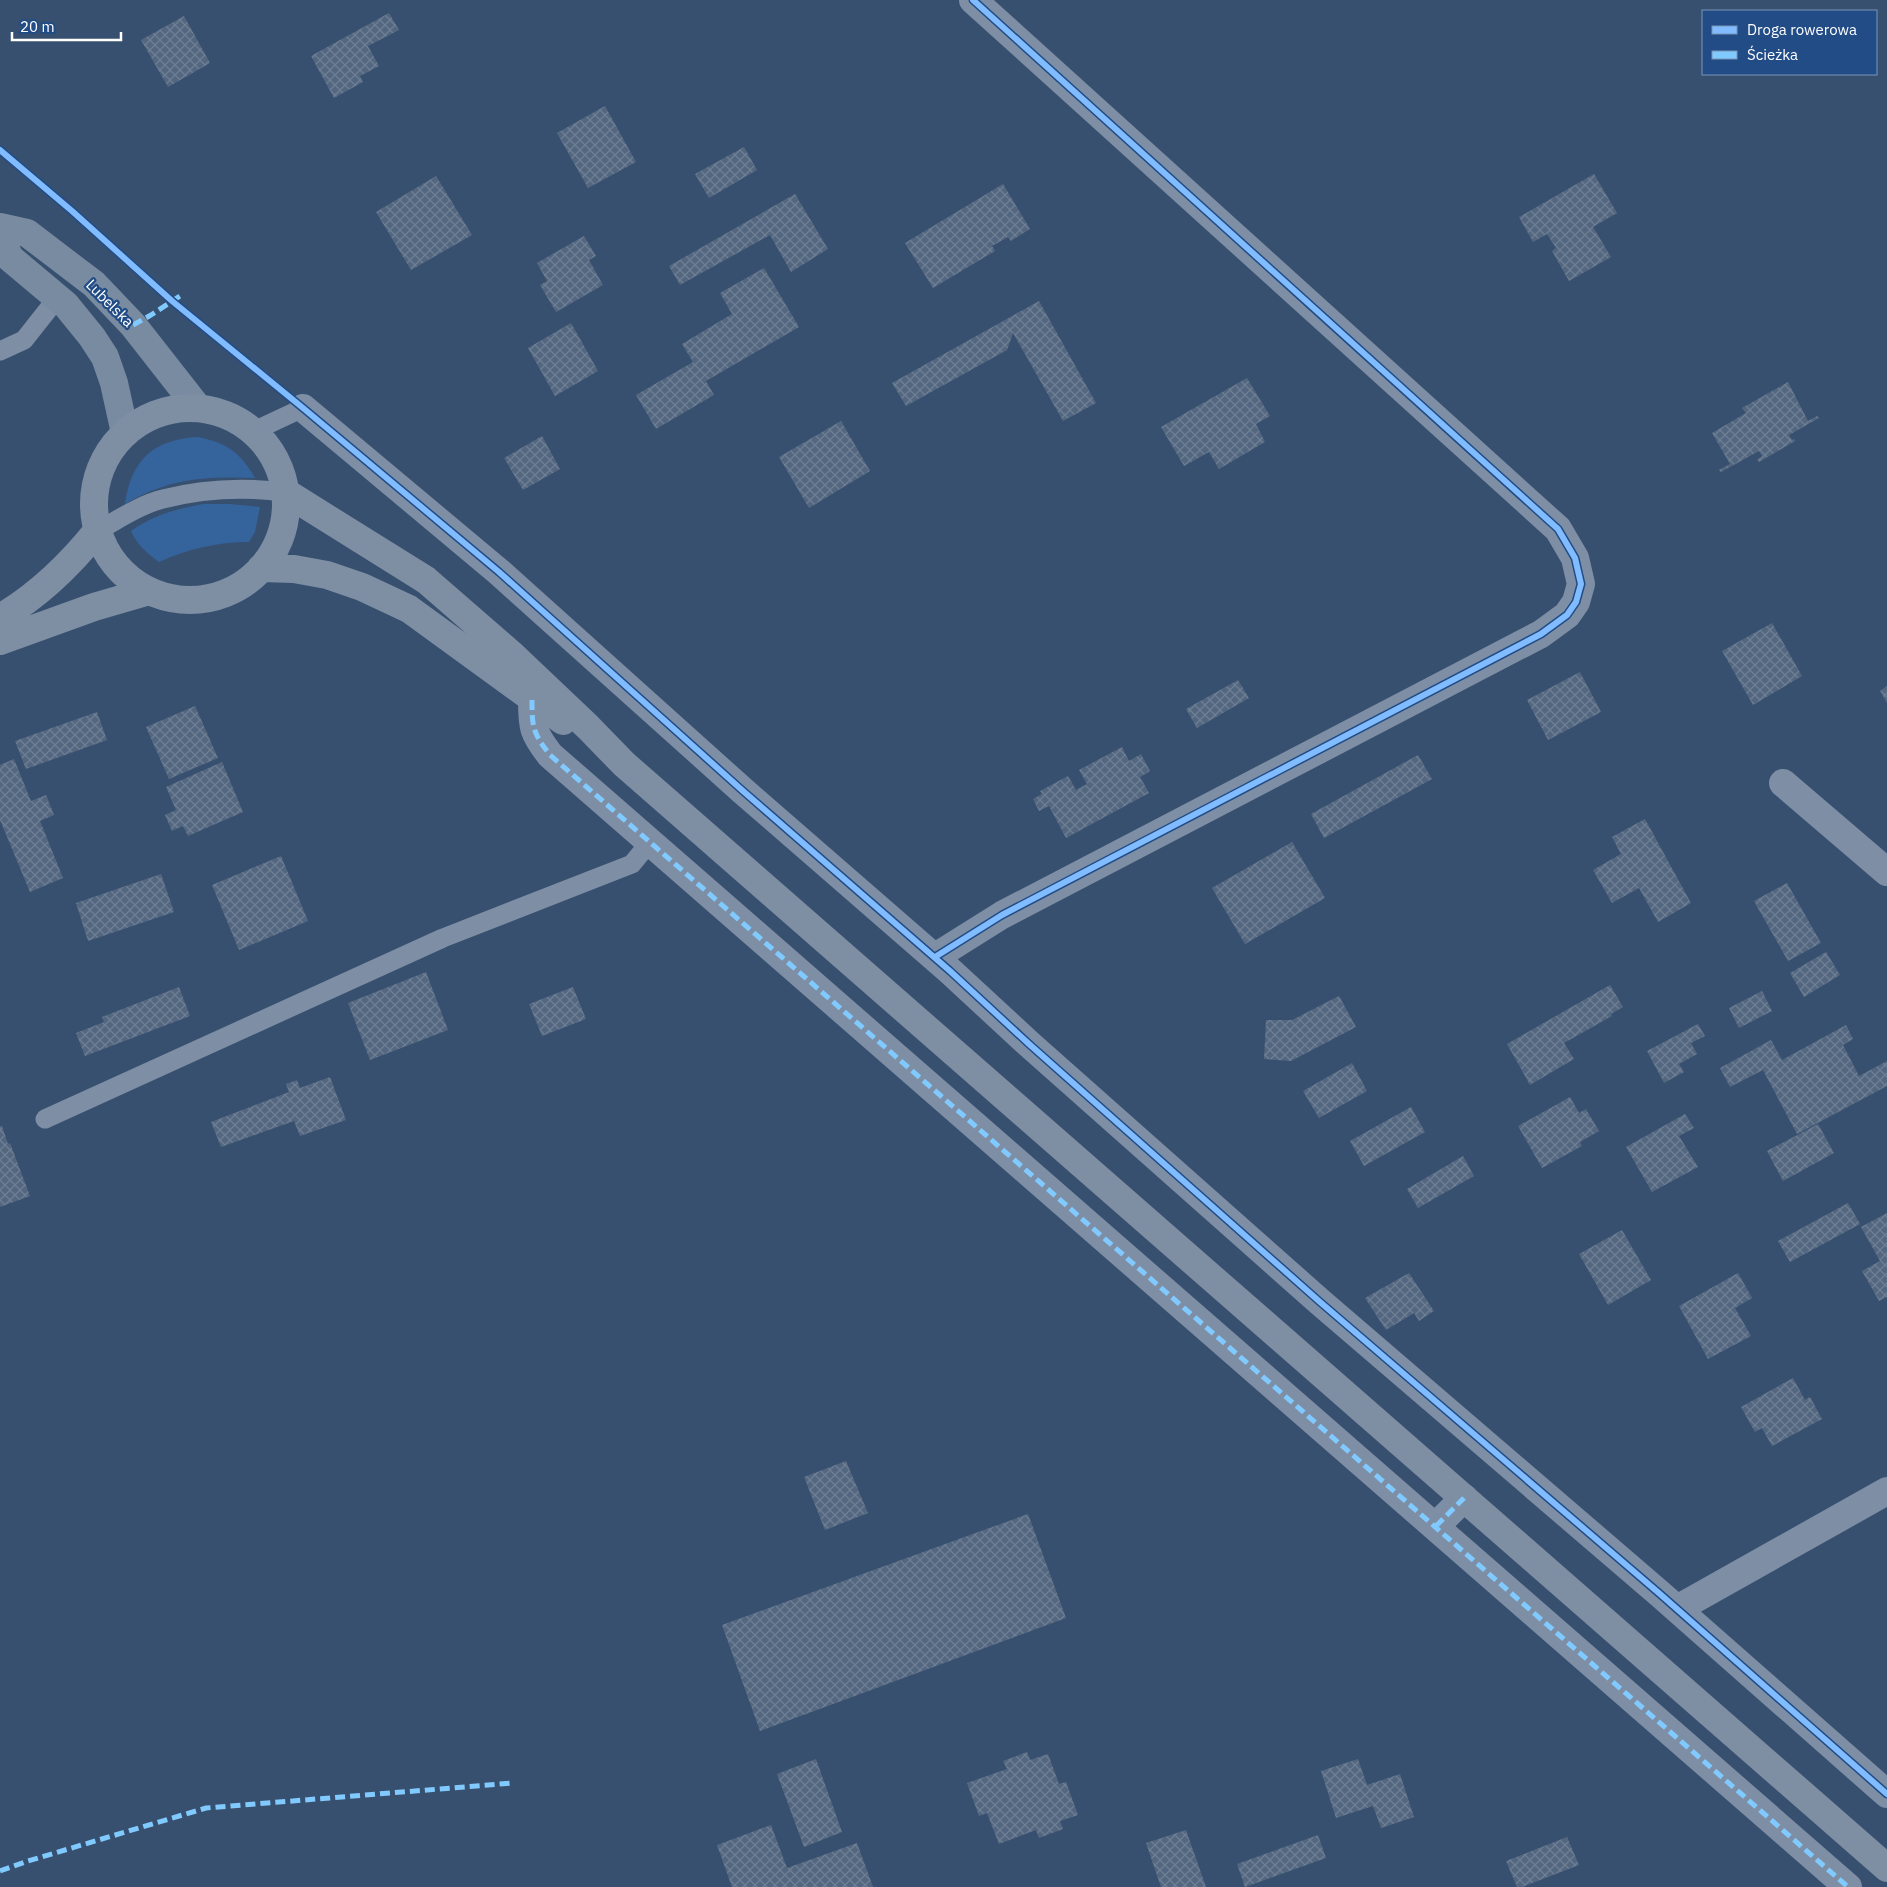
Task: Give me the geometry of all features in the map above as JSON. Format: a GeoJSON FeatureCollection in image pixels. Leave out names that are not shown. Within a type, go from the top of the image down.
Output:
{"type":"FeatureCollection","features":[{"type":"Feature","properties":{"kind":"highway"},"geometry":{"type":"LineString","coordinates":[[177,408],[198,408],[214,411],[235,419],[254,431],[264,440],[278,463],[285,492],[286,511],[283,529],[276,548],[261,568],[248,581],[230,590],[211,597],[191,599],[168,598],[149,591],[128,577],[112,561],[97,531],[93,499],[95,485],[110,452],[125,433],[159,412],[177,408]]}},
{"type":"Feature","properties":{"kind":"highway"},"geometry":{"type":"LineString","coordinates":[[285,492],[426,580],[510,653],[624,764],[1887,1868]]}},
{"type":"Feature","properties":{"kind":"highway"},"geometry":{"type":"LineString","coordinates":[[0,618],[20,607],[48,585],[74,560],[97,531]]}},
{"type":"Feature","properties":{"kind":"highway"},"geometry":{"type":"LineString","coordinates":[[261,568],[294,569],[327,575],[362,587],[409,609],[532,700],[624,764]]}},
{"type":"Feature","properties":{"kind":"highway"},"geometry":{"type":"LineString","coordinates":[[0,641],[94,607],[149,591]]}},
{"type":"Feature","properties":{"kind":"main road","name":"Lubelska"},"geometry":{"type":"LineString","coordinates":[[0,228],[27,233],[94,284],[132,325],[198,408]]}},
{"type":"Feature","properties":{"kind":"main road"},"geometry":{"type":"LineString","coordinates":[[0,237],[10,258],[58,297],[92,336],[105,357],[114,383],[125,433]]}},
{"type":"Feature","properties":{"kind":"street"},"geometry":{"type":"LineString","coordinates":[[935,957],[1002,915],[1541,634],[1567,615],[1576,602],[1581,584],[1576,558],[1558,529],[973,0]]}},
{"type":"Feature","properties":{"kind":"street"},"geometry":{"type":"LineString","coordinates":[[303,408],[500,572],[743,791],[935,957],[1029,1044],[1320,1302],[1677,1609],[1887,1794]]}},
{"type":"Feature","properties":{"kind":"street"},"geometry":{"type":"LineString","coordinates":[[532,700],[532,723],[537,738],[550,755],[1848,1887]]}},
{"type":"Feature","properties":{"kind":"street"},"geometry":{"type":"LineString","coordinates":[[1783,783],[1887,872]]}},
{"type":"Feature","properties":{"kind":"street"},"geometry":{"type":"LineString","coordinates":[[1677,1609],[1887,1491]]}},
{"type":"Feature","properties":{"kind":"street"},"geometry":{"type":"LineString","coordinates":[[1436,1526],[1464,1498]]}},
{"type":"Feature","properties":{"kind":"lane"},"geometry":{"type":"LineString","coordinates":[[0,351],[24,340],[58,297]]}},
{"type":"Feature","properties":{"kind":"lane"},"geometry":{"type":"LineString","coordinates":[[254,431],[303,408]]}},
{"type":"Feature","properties":{"kind":"lane"},"geometry":{"type":"LineString","coordinates":[[97,531],[138,508],[162,499],[226,490],[285,492]]}},
{"type":"Feature","properties":{"kind":"lane"},"geometry":{"type":"LineString","coordinates":[[45,1119],[443,938],[632,864],[650,842]]}},
{"type":"Feature","properties":{"kind":"shaded area"},"geometry":{"type":"Polygon","coordinates":[[[198,437],[217,442],[232,450],[244,461],[255,478],[204,478],[188,480],[141,495],[125,504],[133,475],[147,455],[157,447],[169,442],[198,437]]]}},
{"type":"Feature","properties":{"kind":"shaded area"},"geometry":{"type":"Polygon","coordinates":[[[203,504],[260,507],[255,532],[249,542],[225,543],[202,547],[180,553],[159,562],[143,548],[131,531],[139,525],[166,513],[203,504]]]}},
{"type":"Feature","properties":{"kind":"building"},"geometry":{"type":"Polygon","coordinates":[[[389,13],[399,30],[368,46],[379,66],[360,76],[363,82],[334,98],[311,56],[389,13]]]}},
{"type":"Feature","properties":{"kind":"building"},"geometry":{"type":"Polygon","coordinates":[[[184,16],[210,63],[168,87],[141,40],[184,16]]]}},
{"type":"Feature","properties":{"kind":"building"},"geometry":{"type":"Polygon","coordinates":[[[605,106],[636,162],[588,188],[557,133],[605,106]]]}},
{"type":"Feature","properties":{"kind":"building"},"geometry":{"type":"Polygon","coordinates":[[[744,147],[757,170],[709,198],[695,174],[744,147]]]}},
{"type":"Feature","properties":{"kind":"building"},"geometry":{"type":"Polygon","coordinates":[[[1594,174],[1617,213],[1593,227],[1611,257],[1569,281],[1552,251],[1556,248],[1547,234],[1533,242],[1519,217],[1594,174]]]}},
{"type":"Feature","properties":{"kind":"building"},"geometry":{"type":"Polygon","coordinates":[[[436,176],[472,235],[411,270],[376,212],[436,176]]]}},
{"type":"Feature","properties":{"kind":"building"},"geometry":{"type":"Polygon","coordinates":[[[1003,184],[1030,229],[1011,241],[1008,237],[992,246],[995,251],[933,288],[905,243],[1003,184]]]}},
{"type":"Feature","properties":{"kind":"building"},"geometry":{"type":"Polygon","coordinates":[[[795,194],[828,249],[791,272],[770,235],[680,285],[669,266],[795,194]]]}},
{"type":"Feature","properties":{"kind":"building"},"geometry":{"type":"Polygon","coordinates":[[[584,236],[596,256],[589,260],[603,285],[556,312],[540,285],[547,281],[537,263],[584,236]]]}},
{"type":"Feature","properties":{"kind":"building"},"geometry":{"type":"Polygon","coordinates":[[[764,268],[799,327],[706,381],[714,395],[656,429],[636,395],[693,362],[682,344],[732,314],[720,293],[764,268]]]}},
{"type":"Feature","properties":{"kind":"building"},"geometry":{"type":"Polygon","coordinates":[[[1039,301],[1096,403],[1063,421],[1013,333],[1007,350],[906,406],[892,383],[1039,301]]]}},
{"type":"Feature","properties":{"kind":"building"},"geometry":{"type":"Polygon","coordinates":[[[571,323],[598,371],[555,396],[528,348],[571,323]]]}},
{"type":"Feature","properties":{"kind":"building"},"geometry":{"type":"Polygon","coordinates":[[[1247,378],[1270,416],[1256,424],[1265,442],[1219,469],[1209,452],[1184,466],[1161,427],[1247,378]]]}},
{"type":"Feature","properties":{"kind":"building"},"geometry":{"type":"Polygon","coordinates":[[[1788,382],[1808,421],[1817,416],[1819,418],[1789,435],[1795,441],[1759,462],[1757,460],[1762,456],[1759,451],[1721,472],[1719,470],[1730,464],[1712,433],[1746,413],[1742,408],[1788,382]]]}},
{"type":"Feature","properties":{"kind":"building"},"geometry":{"type":"Polygon","coordinates":[[[841,421],[870,471],[809,508],[779,457],[841,421]]]}},
{"type":"Feature","properties":{"kind":"building"},"geometry":{"type":"Polygon","coordinates":[[[542,436],[560,469],[523,490],[504,458],[542,436]]]}},
{"type":"Feature","properties":{"kind":"building"},"geometry":{"type":"Polygon","coordinates":[[[1772,623],[1802,676],[1753,705],[1722,651],[1772,623]]]}},
{"type":"Feature","properties":{"kind":"building"},"geometry":{"type":"Polygon","coordinates":[[[1580,672],[1601,712],[1548,740],[1527,700],[1580,672]]]}},
{"type":"Feature","properties":{"kind":"building"},"geometry":{"type":"Polygon","coordinates":[[[1238,680],[1249,698],[1197,728],[1186,709],[1238,680]]]}},
{"type":"Feature","properties":{"kind":"building"},"geometry":{"type":"Polygon","coordinates":[[[1887,686],[1887,703],[1880,691],[1887,686]]]}},
{"type":"Feature","properties":{"kind":"building"},"geometry":{"type":"Polygon","coordinates":[[[195,706],[218,758],[169,779],[146,727],[195,706]]]}},
{"type":"Feature","properties":{"kind":"building"},"geometry":{"type":"Polygon","coordinates":[[[97,712],[107,740],[26,769],[15,741],[97,712]]]}},
{"type":"Feature","properties":{"kind":"building"},"geometry":{"type":"Polygon","coordinates":[[[1122,747],[1129,761],[1141,754],[1150,771],[1140,777],[1149,793],[1066,838],[1049,806],[1039,811],[1033,799],[1042,794],[1040,791],[1068,776],[1076,790],[1087,784],[1079,770],[1122,747]]]}},
{"type":"Feature","properties":{"kind":"building"},"geometry":{"type":"Polygon","coordinates":[[[1418,755],[1432,779],[1324,838],[1311,814],[1418,755]]]}},
{"type":"Feature","properties":{"kind":"building"},"geometry":{"type":"Polygon","coordinates":[[[14,759],[31,801],[46,795],[54,815],[40,821],[63,878],[30,892],[0,820],[0,765],[14,759]]]}},
{"type":"Feature","properties":{"kind":"building"},"geometry":{"type":"Polygon","coordinates":[[[222,762],[243,812],[188,836],[183,826],[172,831],[165,815],[176,810],[166,787],[222,762]]]}},
{"type":"Feature","properties":{"kind":"building"},"geometry":{"type":"Polygon","coordinates":[[[1645,819],[1691,903],[1658,922],[1639,888],[1612,903],[1593,870],[1621,854],[1612,837],[1645,819]]]}},
{"type":"Feature","properties":{"kind":"building"},"geometry":{"type":"Polygon","coordinates":[[[1292,842],[1325,898],[1245,944],[1212,888],[1292,842]]]}},
{"type":"Feature","properties":{"kind":"building"},"geometry":{"type":"Polygon","coordinates":[[[281,856],[308,921],[239,950],[212,885],[281,856]]]}},
{"type":"Feature","properties":{"kind":"building"},"geometry":{"type":"Polygon","coordinates":[[[161,874],[174,912],[88,941],[76,903],[161,874]]]}},
{"type":"Feature","properties":{"kind":"building"},"geometry":{"type":"Polygon","coordinates":[[[1787,883],[1821,943],[1788,961],[1754,901],[1787,883]]]}},
{"type":"Feature","properties":{"kind":"building"},"geometry":{"type":"Polygon","coordinates":[[[1826,952],[1840,975],[1804,997],[1790,973],[1826,952]]]}},
{"type":"Feature","properties":{"kind":"building"},"geometry":{"type":"Polygon","coordinates":[[[426,972],[448,1030],[370,1060],[348,1003],[426,972]]]}},
{"type":"Feature","properties":{"kind":"building"},"geometry":{"type":"Polygon","coordinates":[[[1610,985],[1623,1007],[1611,1014],[1612,1016],[1564,1043],[1574,1059],[1530,1085],[1507,1044],[1610,985]]]}},
{"type":"Feature","properties":{"kind":"building"},"geometry":{"type":"Polygon","coordinates":[[[179,987],[190,1016],[85,1056],[76,1033],[104,1022],[102,1017],[179,987]]]}},
{"type":"Feature","properties":{"kind":"building"},"geometry":{"type":"Polygon","coordinates":[[[573,987],[586,1019],[542,1036],[529,1004],[573,987]]]}},
{"type":"Feature","properties":{"kind":"building"},"geometry":{"type":"Polygon","coordinates":[[[1762,991],[1772,1011],[1739,1028],[1729,1008],[1762,991]]]}},
{"type":"Feature","properties":{"kind":"building"},"geometry":{"type":"Polygon","coordinates":[[[1339,996],[1356,1027],[1291,1061],[1264,1059],[1266,1020],[1292,1020],[1339,996]]]}},
{"type":"Feature","properties":{"kind":"building"},"geometry":{"type":"Polygon","coordinates":[[[1698,1024],[1705,1036],[1691,1043],[1697,1054],[1679,1064],[1684,1072],[1664,1083],[1647,1051],[1698,1024]]]}},
{"type":"Feature","properties":{"kind":"building"},"geometry":{"type":"Polygon","coordinates":[[[1846,1025],[1853,1039],[1843,1045],[1859,1076],[1887,1061],[1887,1086],[1797,1134],[1763,1070],[1730,1087],[1720,1068],[1771,1040],[1782,1060],[1846,1025]]]}},
{"type":"Feature","properties":{"kind":"building"},"geometry":{"type":"Polygon","coordinates":[[[1352,1063],[1367,1091],[1319,1118],[1303,1091],[1352,1063]]]}},
{"type":"Feature","properties":{"kind":"building"},"geometry":{"type":"Polygon","coordinates":[[[330,1077],[346,1120],[300,1136],[294,1121],[221,1147],[211,1122],[289,1092],[286,1084],[297,1080],[300,1088],[330,1077]]]}},
{"type":"Feature","properties":{"kind":"building"},"geometry":{"type":"Polygon","coordinates":[[[1570,1097],[1579,1113],[1586,1109],[1599,1131],[1580,1142],[1582,1146],[1542,1168],[1518,1126],[1570,1097]]]}},
{"type":"Feature","properties":{"kind":"building"},"geometry":{"type":"Polygon","coordinates":[[[1411,1107],[1425,1132],[1364,1166],[1350,1141],[1411,1107]]]}},
{"type":"Feature","properties":{"kind":"building"},"geometry":{"type":"Polygon","coordinates":[[[1685,1114],[1694,1128],[1679,1136],[1698,1167],[1652,1192],[1626,1147],[1685,1114]]]}},
{"type":"Feature","properties":{"kind":"building"},"geometry":{"type":"Polygon","coordinates":[[[1818,1124],[1834,1153],[1783,1181],[1767,1151],[1818,1124]]]}},
{"type":"Feature","properties":{"kind":"building"},"geometry":{"type":"Polygon","coordinates":[[[0,1126],[2,1126],[8,1144],[10,1143],[30,1196],[0,1207],[0,1126]]]}},
{"type":"Feature","properties":{"kind":"building"},"geometry":{"type":"Polygon","coordinates":[[[1463,1156],[1474,1176],[1418,1208],[1407,1189],[1463,1156]]]}},
{"type":"Feature","properties":{"kind":"building"},"geometry":{"type":"Polygon","coordinates":[[[1848,1203],[1860,1224],[1790,1262],[1778,1241],[1848,1203]]]}},
{"type":"Feature","properties":{"kind":"building"},"geometry":{"type":"Polygon","coordinates":[[[1887,1213],[1887,1297],[1879,1301],[1862,1271],[1880,1261],[1861,1227],[1887,1213]]]}},
{"type":"Feature","properties":{"kind":"building"},"geometry":{"type":"Polygon","coordinates":[[[1622,1230],[1651,1280],[1608,1305],[1579,1254],[1622,1230]]]}},
{"type":"Feature","properties":{"kind":"building"},"geometry":{"type":"Polygon","coordinates":[[[1409,1273],[1434,1311],[1419,1321],[1414,1313],[1386,1330],[1365,1298],[1409,1273]]]}},
{"type":"Feature","properties":{"kind":"building"},"geometry":{"type":"Polygon","coordinates":[[[1738,1273],[1752,1298],[1735,1308],[1751,1336],[1708,1359],[1679,1306],[1738,1273]]]}},
{"type":"Feature","properties":{"kind":"building"},"geometry":{"type":"Polygon","coordinates":[[[1793,1378],[1805,1400],[1810,1397],[1822,1419],[1772,1446],[1762,1428],[1755,1432],[1741,1407],[1793,1378]]]}},
{"type":"Feature","properties":{"kind":"building"},"geometry":{"type":"Polygon","coordinates":[[[846,1461],[868,1513],[825,1530],[804,1477],[846,1461]]]}},
{"type":"Feature","properties":{"kind":"building"},"geometry":{"type":"Polygon","coordinates":[[[1028,1514],[1066,1618],[760,1731],[722,1625],[1028,1514]]]}},
{"type":"Feature","properties":{"kind":"building"},"geometry":{"type":"Polygon","coordinates":[[[1027,1752],[1030,1760],[1048,1754],[1059,1784],[1066,1782],[1078,1815],[1060,1821],[1063,1829],[1039,1838],[1036,1830],[999,1844],[987,1813],[979,1816],[967,1783],[1007,1769],[1003,1761],[1027,1752]]]}},
{"type":"Feature","properties":{"kind":"building"},"geometry":{"type":"Polygon","coordinates":[[[816,1759],[842,1832],[804,1847],[777,1774],[816,1759]]]}},
{"type":"Feature","properties":{"kind":"building"},"geometry":{"type":"Polygon","coordinates":[[[1358,1759],[1367,1785],[1400,1774],[1414,1817],[1381,1828],[1373,1806],[1336,1818],[1321,1771],[1358,1759]]]}},
{"type":"Feature","properties":{"kind":"building"},"geometry":{"type":"Polygon","coordinates":[[[771,1825],[787,1868],[857,1843],[873,1887],[732,1887],[717,1845],[771,1825]]]}},
{"type":"Feature","properties":{"kind":"building"},"geometry":{"type":"Polygon","coordinates":[[[1186,1830],[1206,1887],[1161,1887],[1146,1843],[1186,1830]]]}},
{"type":"Feature","properties":{"kind":"building"},"geometry":{"type":"Polygon","coordinates":[[[1318,1835],[1326,1858],[1245,1887],[1237,1864],[1318,1835]]]}},
{"type":"Feature","properties":{"kind":"building"},"geometry":{"type":"Polygon","coordinates":[[[1567,1837],[1579,1865],[1522,1887],[1517,1887],[1506,1861],[1567,1837]]]}},
{"type":"Feature","properties":{"kind":"marked path"},"geometry":{"type":"LineString","coordinates":[[133,325],[180,296]]}},
{"type":"Feature","properties":{"kind":"marked path"},"geometry":{"type":"LineString","coordinates":[[532,700],[532,717],[535,730],[550,755],[1848,1887]]}},
{"type":"Feature","properties":{"kind":"marked path"},"geometry":{"type":"LineString","coordinates":[[1436,1526],[1464,1498]]}},
{"type":"Feature","properties":{"kind":"marked path"},"geometry":{"type":"LineString","coordinates":[[0,1871],[206,1808],[513,1783]]}},
{"type":"Feature","properties":{"kind":"cycle path"},"geometry":{"type":"LineString","coordinates":[[935,957],[1002,915],[1541,634],[1567,615],[1576,602],[1581,584],[1575,558],[1558,529],[973,0]]}},
{"type":"Feature","properties":{"kind":"cycle path"},"geometry":{"type":"LineString","coordinates":[[0,150],[72,211],[172,301],[499,572],[743,791],[950,971],[1029,1044],[1320,1302],[1660,1594],[1887,1794]]}}]}
